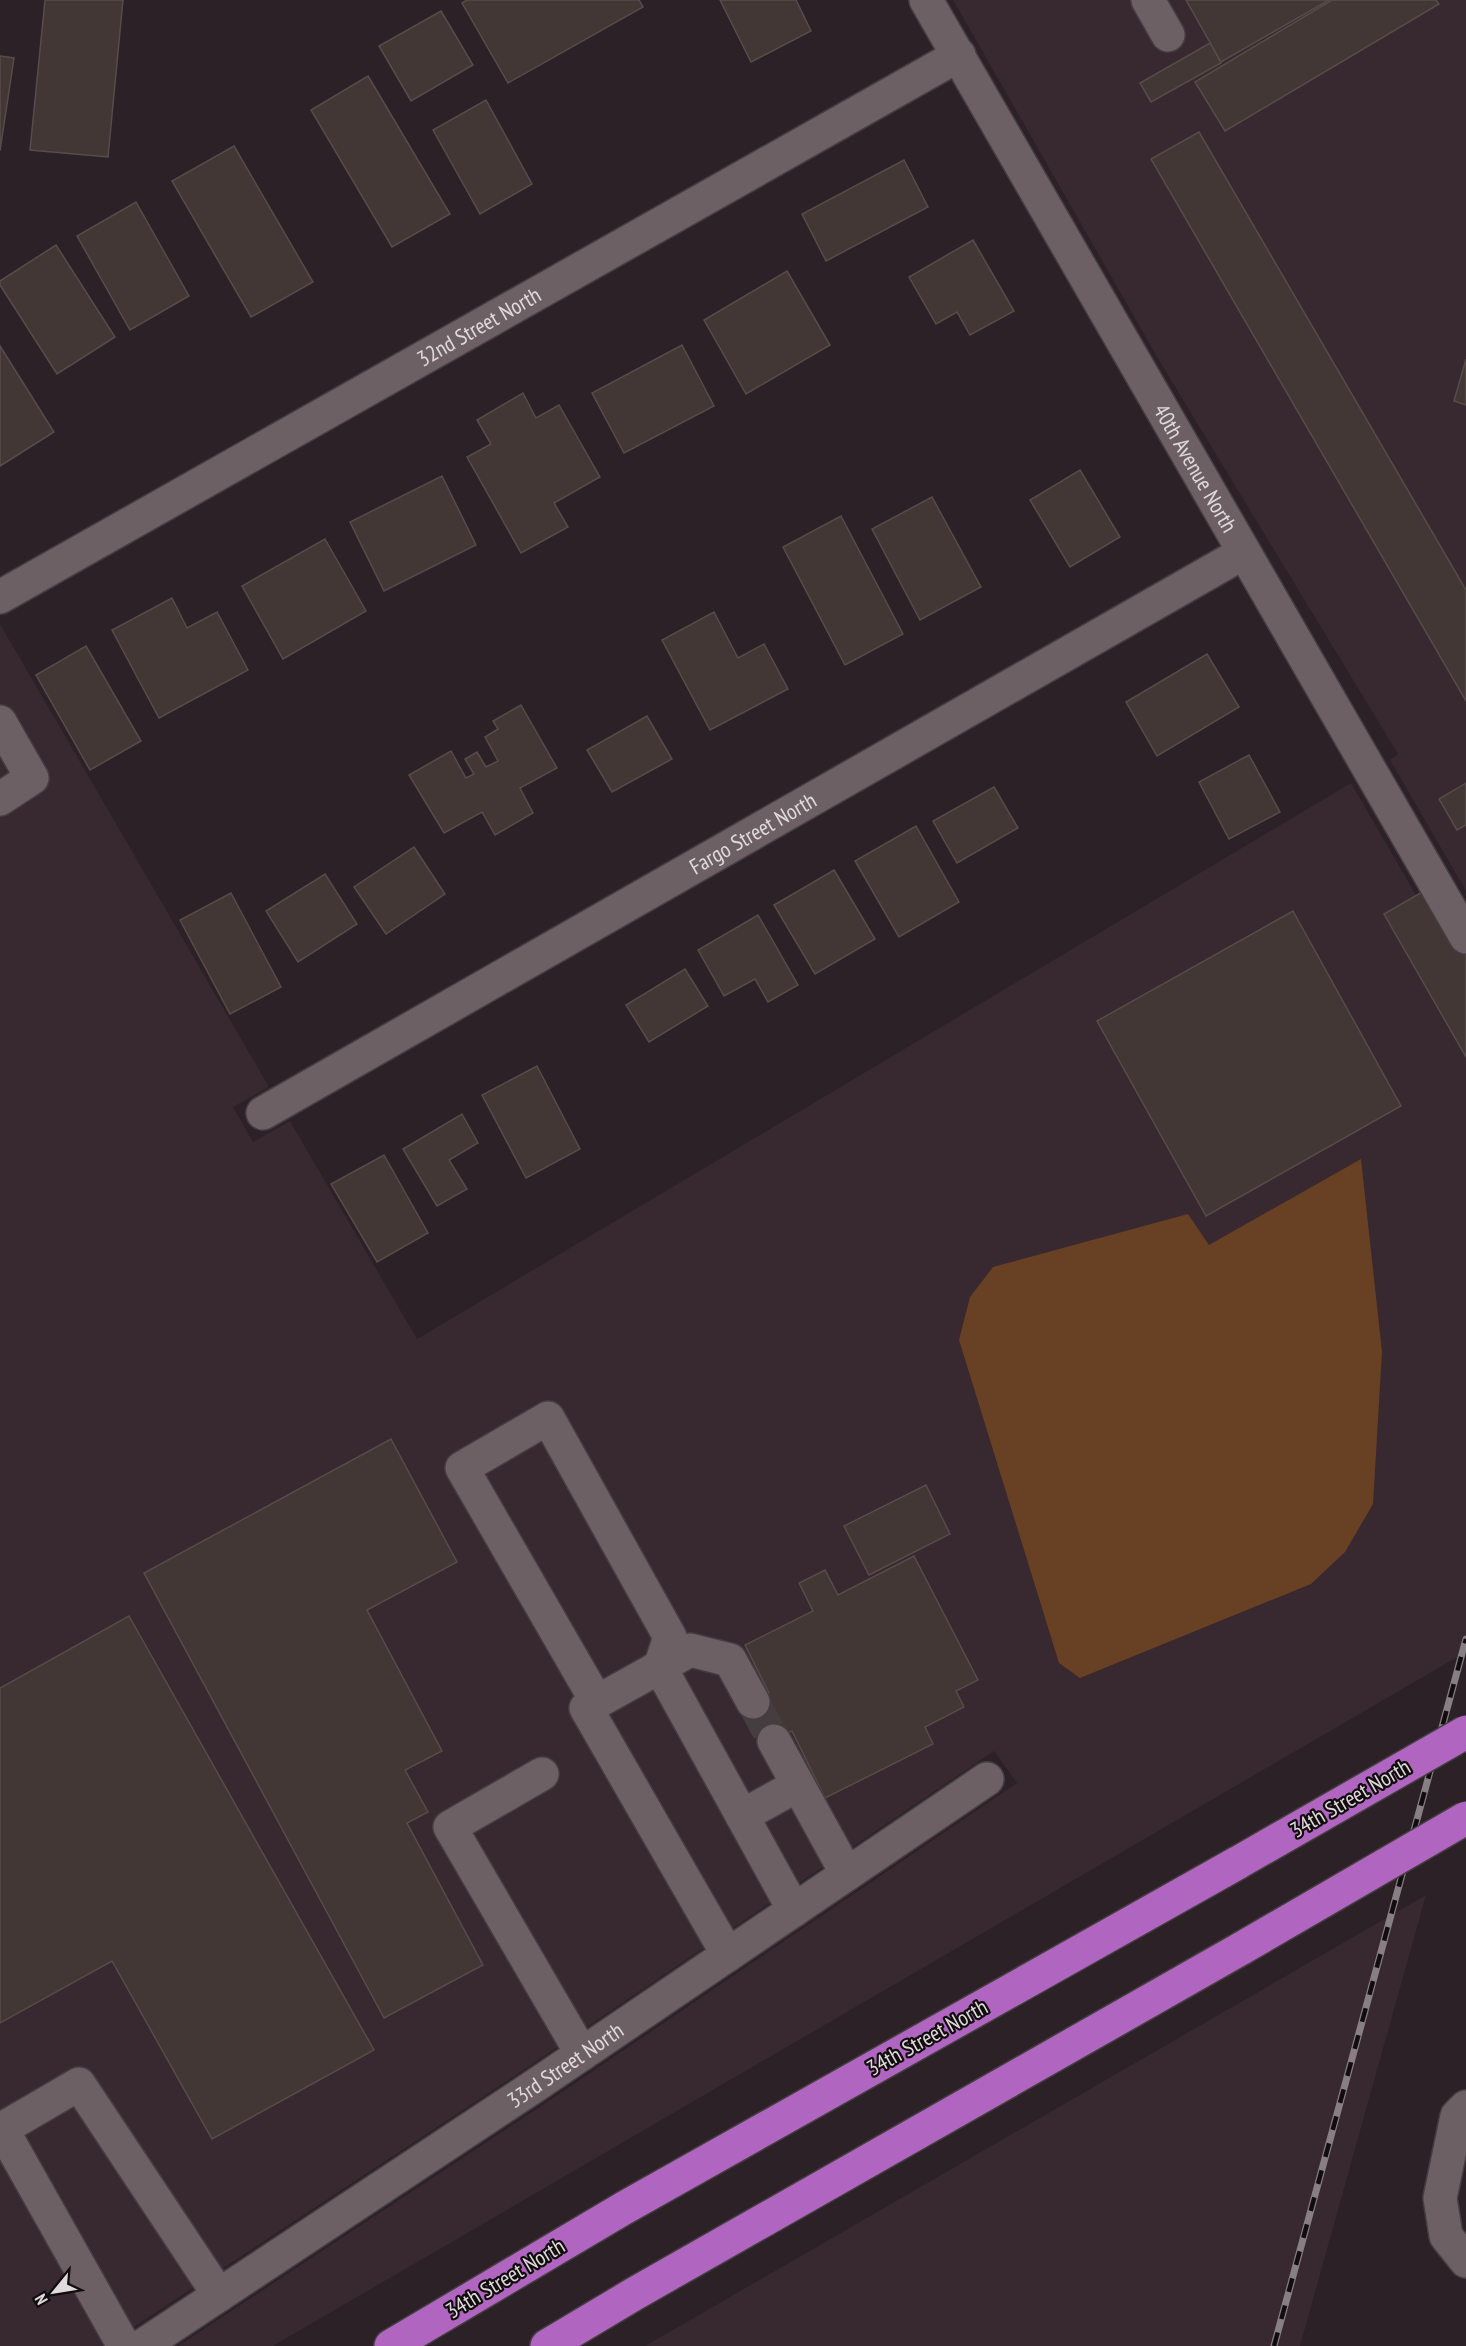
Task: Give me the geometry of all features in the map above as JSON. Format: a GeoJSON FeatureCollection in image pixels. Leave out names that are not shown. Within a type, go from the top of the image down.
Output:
{"type":"FeatureCollection","features":[{"type":"Feature","properties":{"kind":"highway","name":"34th Street North"},"geometry":{"type":"LineString","coordinates":[[391,2346],[624,2208],[1466,1732]]}},
{"type":"Feature","properties":{"kind":"highway"},"geometry":{"type":"LineString","coordinates":[[547,2346],[1466,1818]]}},
{"type":"Feature","properties":{"kind":"street","name":"40th Avenue North"},"geometry":{"type":"LineString","coordinates":[[926,0],[1466,937]]}},
{"type":"Feature","properties":{"kind":"street"},"geometry":{"type":"LineString","coordinates":[[1148,0],[1168,35]]}},
{"type":"Feature","properties":{"kind":"street","name":"32nd Street North"},"geometry":{"type":"LineString","coordinates":[[0,597],[959,55]]}},
{"type":"Feature","properties":{"kind":"street","name":"Fargo Street North"},"geometry":{"type":"LineString","coordinates":[[263,1113],[1243,553]]}},
{"type":"Feature","properties":{"kind":"street"},"geometry":{"type":"LineString","coordinates":[[0,722],[32,778],[0,799]]}},
{"type":"Feature","properties":{"kind":"street"},"geometry":{"type":"LineString","coordinates":[[597,1702],[462,1468],[548,1418],[670,1637],[660,1667],[794,1910]]}},
{"type":"Feature","properties":{"kind":"street"},"geometry":{"type":"LineString","coordinates":[[728,1955],[586,1708],[690,1650],[730,1660],[753,1702]]}},
{"type":"Feature","properties":{"kind":"street"},"geometry":{"type":"LineString","coordinates":[[774,1741],[847,1874]]}},
{"type":"Feature","properties":{"kind":"street"},"geometry":{"type":"LineString","coordinates":[[542,1774],[450,1827],[582,2054]]}},
{"type":"Feature","properties":{"kind":"street","name":"33rd Street North"},"geometry":{"type":"LineString","coordinates":[[142,2346],[582,2054],[987,1779]]}},
{"type":"Feature","properties":{"kind":"street"},"geometry":{"type":"LineString","coordinates":[[742,1816],[798,1785]]}},
{"type":"Feature","properties":{"kind":"street"},"geometry":{"type":"LineString","coordinates":[[124,2346],[1,2129],[79,2084],[219,2295]]}},
{"type":"Feature","properties":{"kind":"street"},"geometry":{"type":"LineString","coordinates":[[1466,2107],[1456,2116],[1440,2198],[1446,2236],[1466,2261]]}},
{"type":"Feature","properties":{"kind":"shaded area"},"geometry":{"type":"Polygon","coordinates":[[[953,0],[1466,0],[1466,891],[1390,760],[1398,754],[1160,362],[953,0]]]}},
{"type":"Feature","properties":{"kind":"shaded area"},"geometry":{"type":"Polygon","coordinates":[[[0,624],[269,1087],[233,1107],[253,1142],[290,1121],[417,1339],[1351,783],[1466,981],[1466,1652],[273,2346],[178,2346],[547,2102],[1017,1783],[994,1751],[525,2069],[105,2346],[0,2346],[0,624]]]}},
{"type":"Feature","properties":{"kind":"shaded area"},"geometry":{"type":"Polygon","coordinates":[[[1361,1159],[1382,1352],[1373,1504],[1345,1552],[1311,1584],[1080,1678],[1059,1663],[959,1340],[970,1297],[993,1267],[1188,1214],[1209,1245],[1361,1159]]]}},
{"type":"Feature","properties":{"kind":"shaded area"},"geometry":{"type":"Polygon","coordinates":[[[1426,1895],[1300,2346],[645,2346],[1426,1895]]]}},
{"type":"Feature","properties":{"kind":"building"},"geometry":{"type":"Polygon","coordinates":[[[45,0],[123,0],[108,157],[30,150],[45,0]]]}},
{"type":"Feature","properties":{"kind":"building"},"geometry":{"type":"Polygon","coordinates":[[[467,0],[639,0],[643,7],[508,83],[462,3],[467,0]]]}},
{"type":"Feature","properties":{"kind":"building"},"geometry":{"type":"Polygon","coordinates":[[[720,0],[796,0],[811,31],[751,62],[720,0]]]}},
{"type":"Feature","properties":{"kind":"building"},"geometry":{"type":"Polygon","coordinates":[[[1186,0],[1329,0],[1221,62],[1186,0]]]}},
{"type":"Feature","properties":{"kind":"building"},"geometry":{"type":"Polygon","coordinates":[[[1332,0],[1436,0],[1439,4],[1225,131],[1195,82],[1332,0]]]}},
{"type":"Feature","properties":{"kind":"building"},"geometry":{"type":"Polygon","coordinates":[[[441,11],[473,65],[411,101],[379,46],[441,11]]]}},
{"type":"Feature","properties":{"kind":"building"},"geometry":{"type":"Polygon","coordinates":[[[1210,43],[1221,63],[1151,102],[1140,83],[1210,43]]]}},
{"type":"Feature","properties":{"kind":"building"},"geometry":{"type":"Polygon","coordinates":[[[0,56],[14,58],[0,151],[0,56]]]}},
{"type":"Feature","properties":{"kind":"building"},"geometry":{"type":"Polygon","coordinates":[[[368,76],[450,214],[392,247],[311,110],[368,76]]]}},
{"type":"Feature","properties":{"kind":"building"},"geometry":{"type":"Polygon","coordinates":[[[486,100],[532,184],[480,214],[433,130],[486,100]]]}},
{"type":"Feature","properties":{"kind":"building"},"geometry":{"type":"Polygon","coordinates":[[[1199,132],[1466,590],[1466,701],[1151,159],[1199,132]]]}},
{"type":"Feature","properties":{"kind":"building"},"geometry":{"type":"Polygon","coordinates":[[[234,146],[313,282],[251,317],[172,181],[234,146]]]}},
{"type":"Feature","properties":{"kind":"building"},"geometry":{"type":"Polygon","coordinates":[[[904,160],[928,207],[826,261],[802,214],[904,160]]]}},
{"type":"Feature","properties":{"kind":"building"},"geometry":{"type":"Polygon","coordinates":[[[136,202],[189,296],[130,330],[77,236],[136,202]]]}},
{"type":"Feature","properties":{"kind":"building"},"geometry":{"type":"Polygon","coordinates":[[[973,240],[1014,311],[970,335],[957,312],[936,324],[909,277],[973,240]]]}},
{"type":"Feature","properties":{"kind":"building"},"geometry":{"type":"Polygon","coordinates":[[[56,245],[115,337],[57,374],[0,285],[0,281],[56,245]]]}},
{"type":"Feature","properties":{"kind":"building"},"geometry":{"type":"Polygon","coordinates":[[[787,271],[830,345],[746,394],[704,320],[787,271]]]}},
{"type":"Feature","properties":{"kind":"building"},"geometry":{"type":"Polygon","coordinates":[[[682,345],[714,406],[624,453],[592,393],[682,345]]]}},
{"type":"Feature","properties":{"kind":"building"},"geometry":{"type":"Polygon","coordinates":[[[0,346],[54,432],[0,466],[0,346]]]}},
{"type":"Feature","properties":{"kind":"building"},"geometry":{"type":"Polygon","coordinates":[[[1466,359],[1466,405],[1454,401],[1466,359]]]}},
{"type":"Feature","properties":{"kind":"building"},"geometry":{"type":"Polygon","coordinates":[[[523,393],[536,418],[559,405],[600,477],[554,503],[568,527],[521,553],[467,457],[491,444],[477,420],[523,393]]]}},
{"type":"Feature","properties":{"kind":"building"},"geometry":{"type":"Polygon","coordinates":[[[1080,470],[1120,537],[1070,567],[1030,500],[1080,470]]]}},
{"type":"Feature","properties":{"kind":"building"},"geometry":{"type":"Polygon","coordinates":[[[442,476],[476,545],[384,591],[350,522],[442,476]]]}},
{"type":"Feature","properties":{"kind":"building"},"geometry":{"type":"Polygon","coordinates":[[[932,497],[981,587],[920,620],[872,529],[932,497]]]}},
{"type":"Feature","properties":{"kind":"building"},"geometry":{"type":"Polygon","coordinates":[[[841,516],[903,634],[845,665],[783,547],[841,516]]]}},
{"type":"Feature","properties":{"kind":"building"},"geometry":{"type":"Polygon","coordinates":[[[325,539],[366,611],[283,659],[242,586],[325,539]]]}},
{"type":"Feature","properties":{"kind":"building"},"geometry":{"type":"Polygon","coordinates":[[[172,598],[187,628],[217,612],[248,670],[159,718],[112,630],[172,598]]]}},
{"type":"Feature","properties":{"kind":"building"},"geometry":{"type":"Polygon","coordinates":[[[714,612],[738,658],[764,644],[788,689],[710,730],[662,640],[714,612]]]}},
{"type":"Feature","properties":{"kind":"building"},"geometry":{"type":"Polygon","coordinates":[[[86,646],[141,741],[90,770],[36,675],[86,646]]]}},
{"type":"Feature","properties":{"kind":"building"},"geometry":{"type":"Polygon","coordinates":[[[1207,654],[1239,707],[1157,756],[1126,702],[1207,654]]]}},
{"type":"Feature","properties":{"kind":"building"},"geometry":{"type":"Polygon","coordinates":[[[521,705],[557,768],[520,788],[533,813],[495,835],[482,812],[444,833],[409,775],[451,751],[466,778],[474,774],[465,759],[477,752],[486,767],[498,761],[485,737],[498,729],[493,721],[521,705]]]}},
{"type":"Feature","properties":{"kind":"building"},"geometry":{"type":"Polygon","coordinates":[[[647,716],[672,759],[612,792],[587,750],[647,716]]]}},
{"type":"Feature","properties":{"kind":"building"},"geometry":{"type":"Polygon","coordinates":[[[1249,755],[1280,812],[1229,839],[1199,782],[1249,755]]]}},
{"type":"Feature","properties":{"kind":"building"},"geometry":{"type":"Polygon","coordinates":[[[1466,783],[1466,825],[1457,830],[1439,799],[1466,783]]]}},
{"type":"Feature","properties":{"kind":"building"},"geometry":{"type":"Polygon","coordinates":[[[994,787],[1018,828],[957,863],[933,821],[994,787]]]}},
{"type":"Feature","properties":{"kind":"building"},"geometry":{"type":"Polygon","coordinates":[[[916,826],[959,902],[899,937],[855,861],[916,826]]]}},
{"type":"Feature","properties":{"kind":"building"},"geometry":{"type":"Polygon","coordinates":[[[414,847],[445,894],[386,934],[354,887],[414,847]]]}},
{"type":"Feature","properties":{"kind":"building"},"geometry":{"type":"Polygon","coordinates":[[[834,870],[875,939],[815,974],[774,905],[834,870]]]}},
{"type":"Feature","properties":{"kind":"building"},"geometry":{"type":"Polygon","coordinates":[[[325,874],[357,924],[298,962],[266,911],[325,874]]]}},
{"type":"Feature","properties":{"kind":"building"},"geometry":{"type":"Polygon","coordinates":[[[1429,888],[1466,954],[1466,1057],[1384,914],[1429,888]]]}},
{"type":"Feature","properties":{"kind":"building"},"geometry":{"type":"Polygon","coordinates":[[[231,893],[281,987],[230,1014],[180,920],[231,893]]]}},
{"type":"Feature","properties":{"kind":"building"},"geometry":{"type":"Polygon","coordinates":[[[1293,911],[1401,1106],[1206,1216],[1097,1021],[1293,911]]]}},
{"type":"Feature","properties":{"kind":"building"},"geometry":{"type":"Polygon","coordinates":[[[758,915],[798,985],[768,1002],[755,979],[724,996],[698,950],[758,915]]]}},
{"type":"Feature","properties":{"kind":"building"},"geometry":{"type":"Polygon","coordinates":[[[685,969],[708,1006],[649,1042],[626,1005],[685,969]]]}},
{"type":"Feature","properties":{"kind":"building"},"geometry":{"type":"Polygon","coordinates":[[[537,1066],[580,1149],[526,1178],[482,1095],[537,1066]]]}},
{"type":"Feature","properties":{"kind":"building"},"geometry":{"type":"Polygon","coordinates":[[[462,1114],[478,1143],[449,1160],[467,1189],[437,1206],[403,1149],[462,1114]]]}},
{"type":"Feature","properties":{"kind":"building"},"geometry":{"type":"Polygon","coordinates":[[[384,1155],[428,1233],[377,1262],[331,1184],[384,1155]]]}},
{"type":"Feature","properties":{"kind":"building"},"geometry":{"type":"Polygon","coordinates":[[[391,1439],[457,1562],[367,1610],[442,1751],[405,1770],[428,1812],[407,1823],[483,1965],[384,2018],[144,1573],[391,1439]]]}},
{"type":"Feature","properties":{"kind":"building"},"geometry":{"type":"Polygon","coordinates":[[[926,1485],[950,1534],[869,1575],[844,1526],[926,1485]]]}},
{"type":"Feature","properties":{"kind":"building"},"geometry":{"type":"Polygon","coordinates":[[[914,1556],[978,1680],[956,1691],[964,1707],[925,1727],[933,1744],[825,1798],[792,1731],[763,1746],[743,1707],[769,1693],[745,1645],[813,1611],[799,1583],[825,1570],[838,1595],[914,1556]]]}},
{"type":"Feature","properties":{"kind":"building"},"geometry":{"type":"Polygon","coordinates":[[[129,1616],[374,2050],[212,2139],[112,1961],[0,2023],[0,1688],[129,1616]]]}},
{"type":"Feature","properties":{"kind":"tunnel"},"geometry":{"type":"LineString","coordinates":[[753,1702],[774,1741]]}},
{"type":"Feature","properties":{"kind":"railway"},"geometry":{"type":"LineString","coordinates":[[1274,2346],[1466,1639]]}}]}
